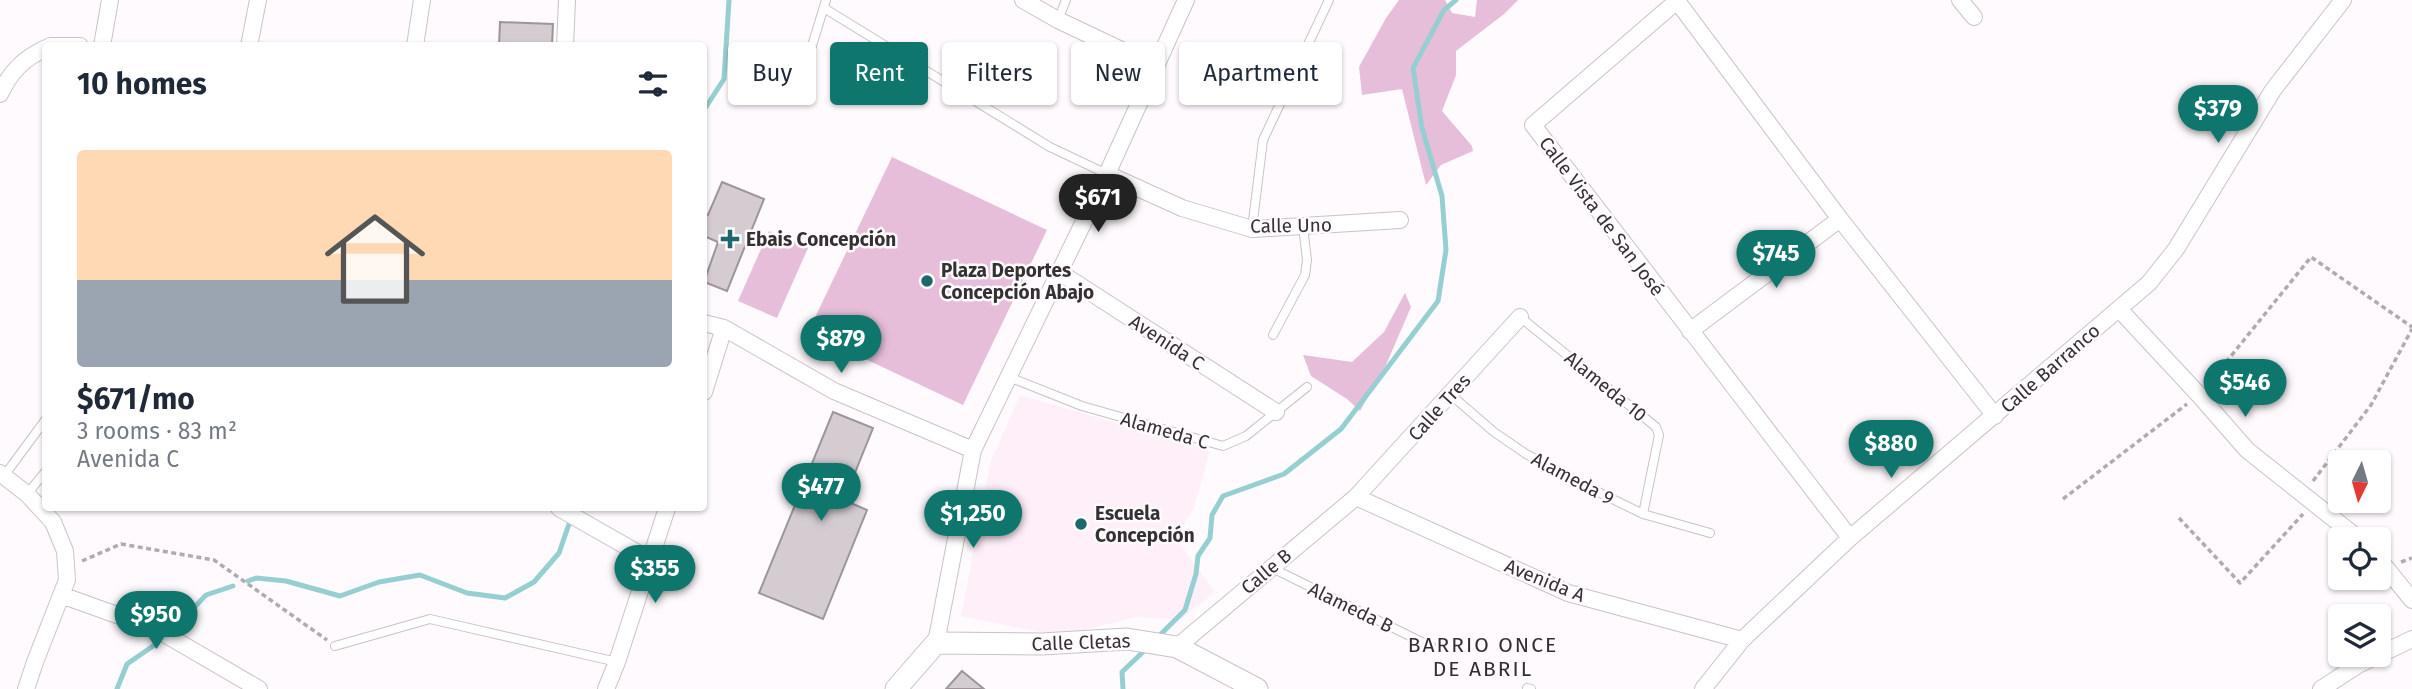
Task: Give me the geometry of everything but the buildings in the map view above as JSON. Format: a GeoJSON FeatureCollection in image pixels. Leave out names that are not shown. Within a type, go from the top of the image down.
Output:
{"type":"FeatureCollection","features":[{"type":"Feature","properties":{"kind":"street"},"geometry":{"type":"LineString","coordinates":[[103,42],[110,0]]}},
{"type":"Feature","properties":{"kind":"street"},"geometry":{"type":"LineString","coordinates":[[250,42],[258,0]]}},
{"type":"Feature","properties":{"kind":"street"},"geometry":{"type":"LineString","coordinates":[[416,42],[422,0]]}},
{"type":"Feature","properties":{"kind":"street"},"geometry":{"type":"LineString","coordinates":[[565,42],[566,0]]}},
{"type":"Feature","properties":{"kind":"street"},"geometry":{"type":"LineString","coordinates":[[1023,0],[1104,42]]}},
{"type":"Feature","properties":{"kind":"street"},"geometry":{"type":"LineString","coordinates":[[1165,45],[1186,0]]}},
{"type":"Feature","properties":{"kind":"street"},"geometry":{"type":"LineString","coordinates":[[1960,0],[1974,17]]}},
{"type":"Feature","properties":{"kind":"street","name":"Calle Barranco"},"geometry":{"type":"LineString","coordinates":[[1703,689],[1742,640],[1850,538],[2150,283],[2176,249],[2273,90],[2343,0]]}},
{"type":"Feature","properties":{"kind":"street","name":"Calle Vista de San José"},"geometry":{"type":"LineString","coordinates":[[1850,538],[1533,125],[1677,1],[1840,219],[1995,416]]}},
{"type":"Feature","properties":{"kind":"street"},"geometry":{"type":"LineString","coordinates":[[0,94],[9,76],[25,59],[42,50]]}},
{"type":"Feature","properties":{"kind":"street"},"geometry":{"type":"LineString","coordinates":[[896,689],[936,643],[974,450],[1138,105]]}},
{"type":"Feature","properties":{"kind":"street","name":"Calle Uno"},"geometry":{"type":"LineString","coordinates":[[1107,174],[1182,208],[1252,229],[1400,220]]}},
{"type":"Feature","properties":{"kind":"street"},"geometry":{"type":"LineString","coordinates":[[1690,331],[1840,219]]}},
{"type":"Feature","properties":{"kind":"street","name":"Avenida C"},"geometry":{"type":"LineString","coordinates":[[1059,272],[1276,412]]}},
{"type":"Feature","properties":{"kind":"street"},"geometry":{"type":"LineString","coordinates":[[2119,309],[2247,450],[2344,527]]}},
{"type":"Feature","properties":{"kind":"street","name":"Calle Tres"},"geometry":{"type":"LineString","coordinates":[[1356,497],[1520,317]]}},
{"type":"Feature","properties":{"kind":"street"},"geometry":{"type":"LineString","coordinates":[[707,324],[724,328],[834,391],[974,450]]}},
{"type":"Feature","properties":{"kind":"street"},"geometry":{"type":"LineString","coordinates":[[707,382],[724,328]]}},
{"type":"Feature","properties":{"kind":"street"},"geometry":{"type":"LineString","coordinates":[[2,474],[42,510]]}},
{"type":"Feature","properties":{"kind":"street","name":"Calle B"},"geometry":{"type":"LineString","coordinates":[[1177,647],[1356,497]]}},
{"type":"Feature","properties":{"kind":"street","name":"Avenida A"},"geometry":{"type":"LineString","coordinates":[[1356,497],[1568,593],[1742,640]]}},
{"type":"Feature","properties":{"kind":"street"},"geometry":{"type":"LineString","coordinates":[[26,689],[67,580],[65,551],[53,522],[43,511]]}},
{"type":"Feature","properties":{"kind":"street"},"geometry":{"type":"LineString","coordinates":[[564,511],[650,560]]}},
{"type":"Feature","properties":{"kind":"street"},"geometry":{"type":"LineString","coordinates":[[606,689],[666,511]]}},
{"type":"Feature","properties":{"kind":"street"},"geometry":{"type":"LineString","coordinates":[[2391,574],[2412,600]]}},
{"type":"Feature","properties":{"kind":"street"},"geometry":{"type":"LineString","coordinates":[[61,595],[156,629],[259,689]]}},
{"type":"Feature","properties":{"kind":"street","name":"Calle Cletas"},"geometry":{"type":"LineString","coordinates":[[936,643],[1042,644],[1127,639],[1177,647],[1257,689]]}},
{"type":"Feature","properties":{"kind":"street"},"geometry":{"type":"LineString","coordinates":[[2320,689],[2358,665],[2412,639]]}},
{"type":"Feature","properties":{"kind":"lane"},"geometry":{"type":"LineString","coordinates":[[1058,20],[1066,0]]}},
{"type":"Feature","properties":{"kind":"lane"},"geometry":{"type":"LineString","coordinates":[[1252,229],[1263,140],[1329,0]]}},
{"type":"Feature","properties":{"kind":"lane"},"geometry":{"type":"LineString","coordinates":[[813,42],[825,4],[1050,146],[1107,174]]}},
{"type":"Feature","properties":{"kind":"lane"},"geometry":{"type":"LineString","coordinates":[[1273,335],[1305,275],[1307,260],[1303,226]]}},
{"type":"Feature","properties":{"kind":"lane","name":"Alameda 10"},"geometry":{"type":"LineString","coordinates":[[1520,317],[1656,427],[1658,435],[1643,514]]}},
{"type":"Feature","properties":{"kind":"lane","name":"Alameda C"},"geometry":{"type":"LineString","coordinates":[[1009,377],[1082,406],[1223,446],[1246,436],[1307,387]]}},
{"type":"Feature","properties":{"kind":"lane","name":"Alameda 9"},"geometry":{"type":"LineString","coordinates":[[1451,395],[1494,432],[1526,454],[1643,514],[1710,533]]}},
{"type":"Feature","properties":{"kind":"lane"},"geometry":{"type":"LineString","coordinates":[[2,474],[42,424]]}},
{"type":"Feature","properties":{"kind":"lane"},"geometry":{"type":"LineString","coordinates":[[27,494],[42,476]]}},
{"type":"Feature","properties":{"kind":"lane","name":"Alameda B"},"geometry":{"type":"LineString","coordinates":[[1270,567],[1433,648]]}},
{"type":"Feature","properties":{"kind":"lane"},"geometry":{"type":"LineString","coordinates":[[335,646],[430,620],[617,662]]}},
{"type":"Feature","properties":{"kind":"path"},"geometry":{"type":"LineString","coordinates":[[2063,499],[2199,395],[2311,257],[2412,328],[2371,405],[2309,498],[2240,583],[2179,517]]}},
{"type":"Feature","properties":{"kind":"path"},"geometry":{"type":"LineString","coordinates":[[66,568],[121,544],[214,560],[335,646]]}},
{"type":"Feature","properties":{"kind":"shaded area"},"geometry":{"type":"Polygon","coordinates":[[[1399,0],[1445,0],[1452,13],[1475,17],[1477,0],[1518,0],[1456,51],[1456,75],[1442,111],[1472,146],[1473,151],[1441,165],[1426,185],[1402,89],[1362,95],[1359,67],[1399,0]]]}},
{"type":"Feature","properties":{"kind":"shaded area","name":"Plaza Deportes Concepción Abajo"},"geometry":{"type":"Polygon","coordinates":[[[892,157],[1047,230],[963,405],[808,332],[892,157]]]}},
{"type":"Feature","properties":{"kind":"shaded area"},"geometry":{"type":"Polygon","coordinates":[[[769,231],[808,248],[777,318],[738,301],[769,231]]]}},
{"type":"Feature","properties":{"kind":"shaded area"},"geometry":{"type":"Polygon","coordinates":[[[1405,293],[1411,307],[1386,365],[1360,411],[1347,399],[1311,376],[1303,355],[1352,362],[1384,332],[1405,293]]]}},
{"type":"Feature","properties":{"kind":"shaded area","name":"Escuela Concepción"},"geometry":{"type":"Polygon","coordinates":[[[1020,395],[1210,451],[1193,510],[1175,537],[1215,592],[1180,620],[1135,617],[1060,636],[961,616],[991,461],[1020,395]]]}},
{"type":"Feature","properties":{"kind":"waterway"},"geometry":{"type":"LineString","coordinates":[[707,105],[724,79],[729,0]]}},
{"type":"Feature","properties":{"kind":"waterway"},"geometry":{"type":"LineString","coordinates":[[1158,637],[1185,610],[1196,574],[1198,556],[1210,538],[1212,515],[1223,496],[1284,474],[1341,429],[1438,301],[1446,250],[1442,196],[1422,128],[1413,68],[1444,10],[1456,0]]}},
{"type":"Feature","properties":{"kind":"waterway"},"geometry":{"type":"LineString","coordinates":[[248,581],[256,578],[286,581],[340,596],[379,582],[420,575],[467,593],[505,598],[534,582],[559,553],[569,524]]}},
{"type":"Feature","properties":{"kind":"waterway"},"geometry":{"type":"LineString","coordinates":[[174,629],[206,595],[233,586]]}},
{"type":"Feature","properties":{"kind":"waterway"},"geometry":{"type":"LineString","coordinates":[[117,689],[127,664],[156,644]]}},
{"type":"Feature","properties":{"kind":"waterway"},"geometry":{"type":"LineString","coordinates":[[1123,689],[1122,672],[1146,649]]}},
{"type":"Feature","properties":{"kind":"place","name":"Ebais Concepción"},"geometry":{"type":"Point","coordinates":[730,239]}},
{"type":"Feature","properties":{"kind":"place","name":"Plaza Deportes Concepción Abajo"},"geometry":{"type":"Point","coordinates":[927,281]}},
{"type":"Feature","properties":{"kind":"place","name":"Escuela Concepción"},"geometry":{"type":"Point","coordinates":[1081,524]}},
{"type":"Feature","properties":{"kind":"district","name":"BARRIO ONCE DE ABRIL"},"geometry":{"type":"Point","coordinates":[1483,657]}}]}
